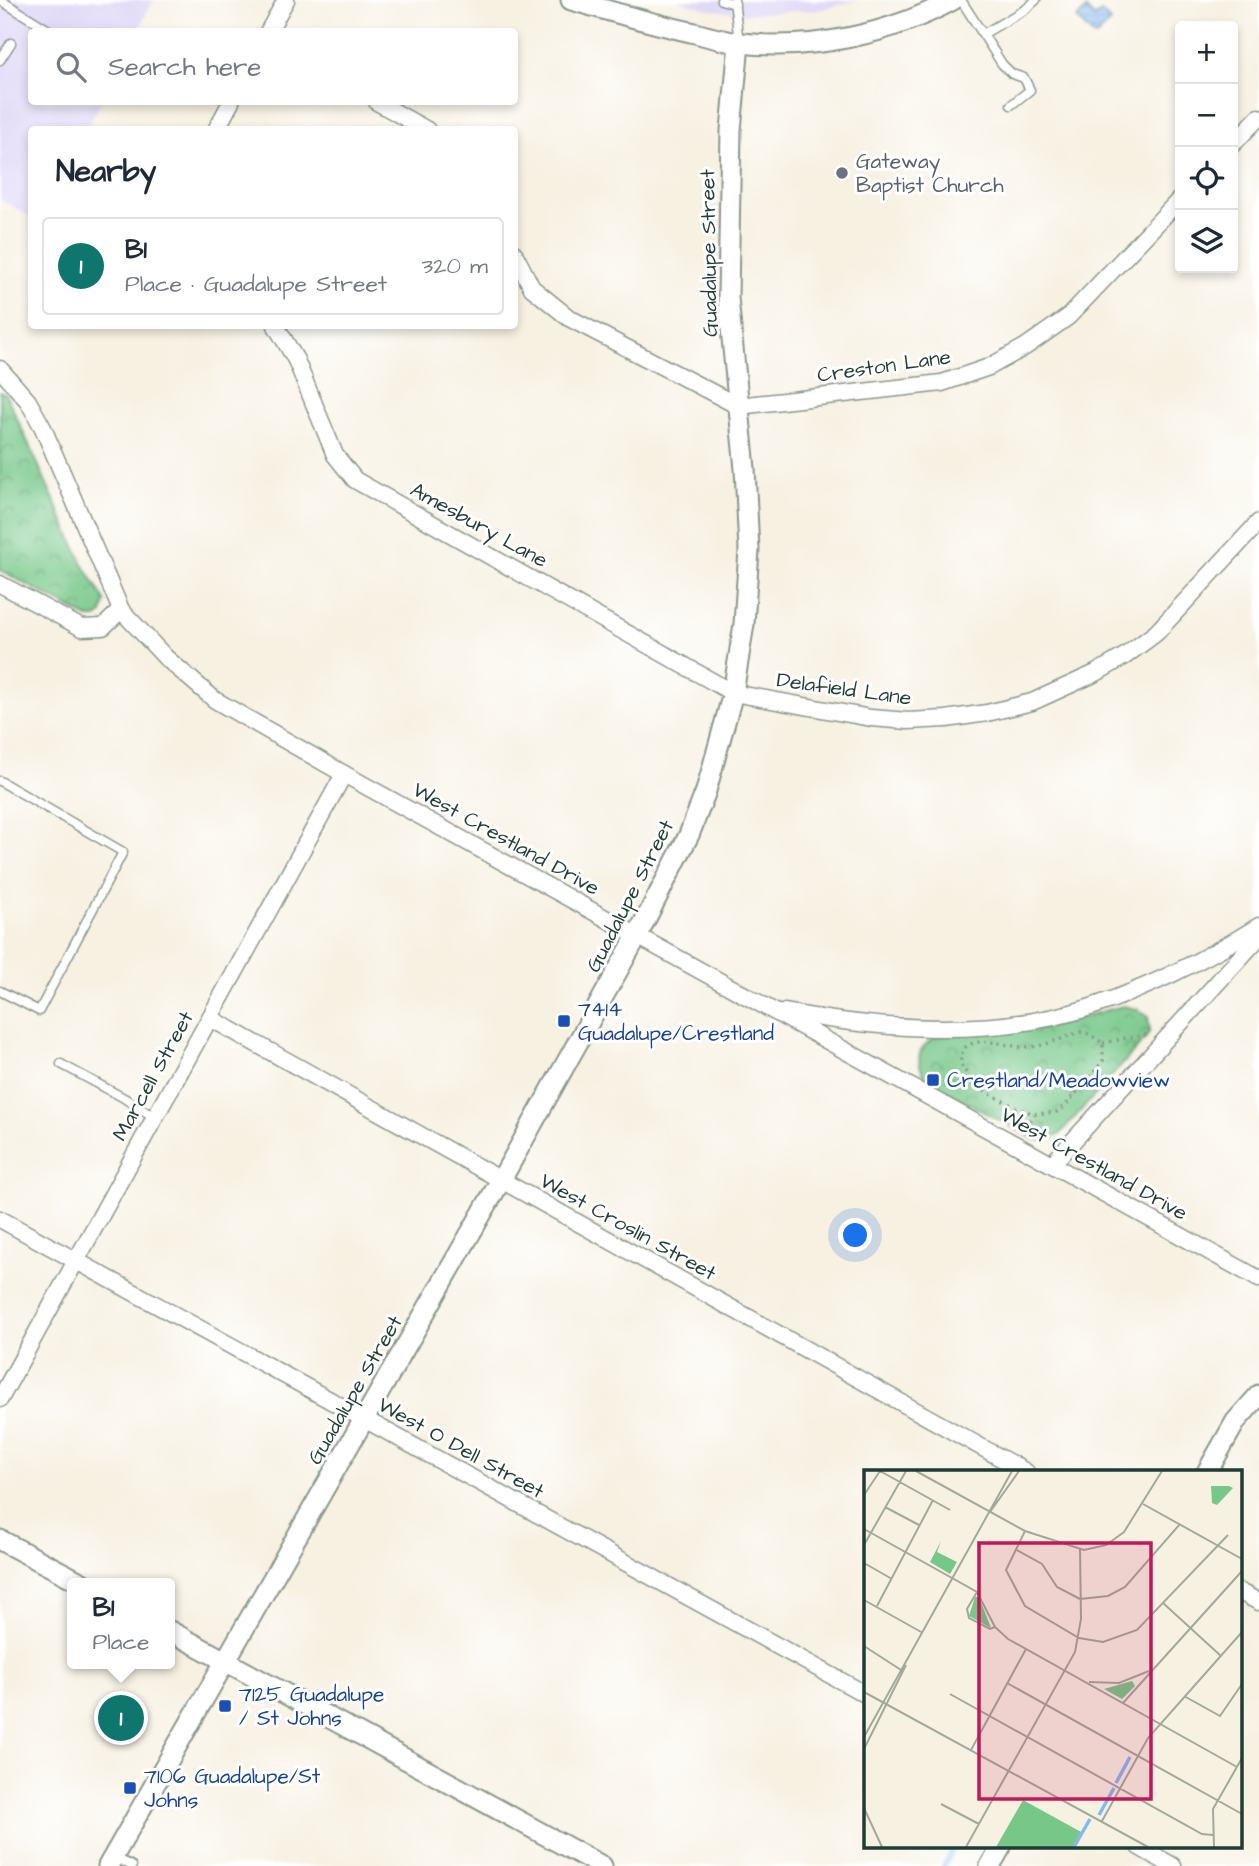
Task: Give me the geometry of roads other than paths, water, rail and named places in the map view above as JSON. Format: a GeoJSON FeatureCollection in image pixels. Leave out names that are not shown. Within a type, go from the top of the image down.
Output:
{"type":"FeatureCollection","features":[{"type":"Feature","properties":{"kind":"street"},"geometry":{"type":"LineString","coordinates":[[270,28],[286,0]]}},
{"type":"Feature","properties":{"kind":"street"},"geometry":{"type":"LineString","coordinates":[[583,2],[635,19],[739,43],[789,44],[838,39],[884,29],[933,11],[953,0]]}},
{"type":"Feature","properties":{"kind":"street","name":"Guadalupe Street"},"geometry":{"type":"LineString","coordinates":[[111,1861],[501,1180],[637,936],[693,824],[706,791],[733,693],[744,624],[749,550],[747,493],[728,298],[731,130],[739,43]]}},
{"type":"Feature","properties":{"kind":"street"},"geometry":{"type":"LineString","coordinates":[[218,126],[229,105]]}},
{"type":"Feature","properties":{"kind":"street"},"geometry":{"type":"LineString","coordinates":[[382,105],[420,126]]}},
{"type":"Feature","properties":{"kind":"street"},"geometry":{"type":"LineString","coordinates":[[1238,139],[1259,117]]}},
{"type":"Feature","properties":{"kind":"street","name":"Creston Lane"},"geometry":{"type":"LineString","coordinates":[[738,406],[942,383],[989,367],[1025,347],[1068,317],[1175,204]]}},
{"type":"Feature","properties":{"kind":"street"},"geometry":{"type":"LineString","coordinates":[[518,260],[533,288],[569,318],[738,406]]}},
{"type":"Feature","properties":{"kind":"street","name":"Amesbury Lane"},"geometry":{"type":"LineString","coordinates":[[278,329],[296,360],[335,456],[355,480],[733,693]]}},
{"type":"Feature","properties":{"kind":"street","name":"West Crestland Drive"},"geometry":{"type":"LineString","coordinates":[[0,369],[28,401],[43,428],[121,610],[165,657],[215,700],[344,774],[1259,1279]]}},
{"type":"Feature","properties":{"kind":"street","name":"Delafield Lane"},"geometry":{"type":"LineString","coordinates":[[733,693],[871,718],[908,721],[987,713],[1032,702],[1096,673],[1156,633],[1259,522]]}},
{"type":"Feature","properties":{"kind":"street"},"geometry":{"type":"LineString","coordinates":[[0,584],[82,628],[103,627],[121,610]]}},
{"type":"Feature","properties":{"kind":"street","name":"Marcell Street"},"geometry":{"type":"LineString","coordinates":[[0,1399],[344,774]]}},
{"type":"Feature","properties":{"kind":"street"},"geometry":{"type":"LineString","coordinates":[[769,1009],[840,1022],[909,1027],[958,1027],[1026,1021],[1089,1007],[1158,982],[1213,954],[1259,926]]}},
{"type":"Feature","properties":{"kind":"street"},"geometry":{"type":"LineString","coordinates":[[1052,1164],[1259,937]]}},
{"type":"Feature","properties":{"kind":"street","name":"West Croslin Street"},"geometry":{"type":"LineString","coordinates":[[209,1018],[1022,1470]]}},
{"type":"Feature","properties":{"kind":"street","name":"West O Dell Street"},"geometry":{"type":"LineString","coordinates":[[0,1219],[864,1693]]}},
{"type":"Feature","properties":{"kind":"street"},"geometry":{"type":"LineString","coordinates":[[1208,1470],[1236,1421],[1259,1395]]}},
{"type":"Feature","properties":{"kind":"street"},"geometry":{"type":"LineString","coordinates":[[0,1540],[72,1578]]}},
{"type":"Feature","properties":{"kind":"street"},"geometry":{"type":"LineString","coordinates":[[1242,1593],[1259,1602]]}},
{"type":"Feature","properties":{"kind":"street"},"geometry":{"type":"LineString","coordinates":[[175,1634],[602,1866]]}},
{"type":"Feature","properties":{"kind":"street"},"geometry":{"type":"LineString","coordinates":[[990,1866],[1000,1848]]}},
{"type":"Feature","properties":{"kind":"street"},"geometry":{"type":"LineString","coordinates":[[1141,1848],[1173,1866]]}},
{"type":"Feature","properties":{"kind":"lane"},"geometry":{"type":"LineString","coordinates":[[0,0],[46,28]]}},
{"type":"Feature","properties":{"kind":"lane"},"geometry":{"type":"LineString","coordinates":[[721,0],[734,2],[739,43]]}},
{"type":"Feature","properties":{"kind":"lane"},"geometry":{"type":"LineString","coordinates":[[961,0],[1002,64],[1012,74],[1024,78],[1030,90],[1011,105]]}},
{"type":"Feature","properties":{"kind":"lane"},"geometry":{"type":"LineString","coordinates":[[983,34],[1026,9],[1036,0]]}},
{"type":"Feature","properties":{"kind":"lane"},"geometry":{"type":"LineString","coordinates":[[0,60],[11,43]]}},
{"type":"Feature","properties":{"kind":"lane"},"geometry":{"type":"LineString","coordinates":[[0,781],[123,852],[39,1011],[0,991]]}},
{"type":"Feature","properties":{"kind":"lane"},"geometry":{"type":"LineString","coordinates":[[61,1064],[154,1117]]}},
{"type":"Feature","properties":{"kind":"lane"},"geometry":{"type":"LineString","coordinates":[[111,1861],[132,1866]]}},
{"type":"Feature","properties":{"kind":"water"},"geometry":{"type":"Polygon","coordinates":[[[1086,9],[1095,18],[1101,12],[1111,22],[1095,37],[1077,19],[1086,9]]]}},
{"type":"Feature","properties":{"kind":"waterway"},"geometry":{"type":"LineString","coordinates":[[944,1866],[953,1848]]}},
{"type":"Feature","properties":{"kind":"place","name":"Gateway Baptist Church"},"geometry":{"type":"Point","coordinates":[842,173]}},
{"type":"Feature","properties":{"kind":"place","name":"7414 Guadalupe/Crestland"},"geometry":{"type":"Point","coordinates":[564,1021]}},
{"type":"Feature","properties":{"kind":"place","name":"Crestland/Meadowview"},"geometry":{"type":"Point","coordinates":[933,1080]}},
{"type":"Feature","properties":{"kind":"place","name":"7125 Guadalupe / St Johns"},"geometry":{"type":"Point","coordinates":[225,1706]}},
{"type":"Feature","properties":{"kind":"place","name":"B1"},"geometry":{"type":"Point","coordinates":[121,1718]}},
{"type":"Feature","properties":{"kind":"place","name":"7106 Guadalupe/St Johns"},"geometry":{"type":"Point","coordinates":[130,1788]}}]}
